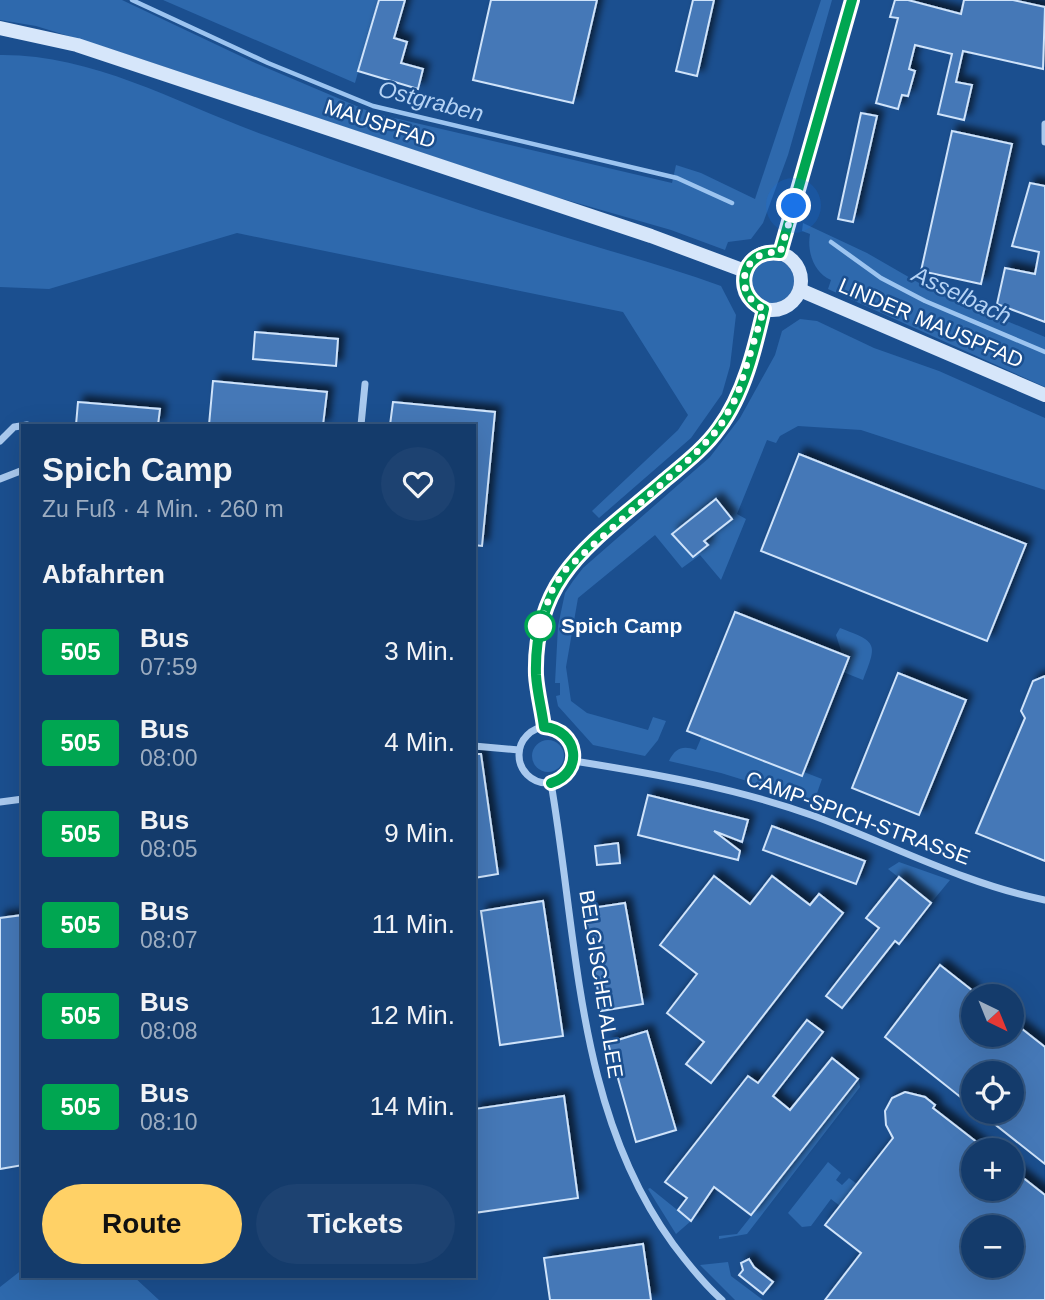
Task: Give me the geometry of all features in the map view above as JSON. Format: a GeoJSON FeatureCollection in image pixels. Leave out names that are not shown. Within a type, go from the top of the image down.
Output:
{"type":"FeatureCollection","features":[{"type":"Feature","properties":{"kind":"street"},"geometry":{"type":"LineString","coordinates":[[780,253],[852,0]]}},
{"type":"Feature","properties":{"kind":"street","name":"MAUSPFAD"},"geometry":{"type":"LineString","coordinates":[[0,28],[76,45],[651,236],[745,271]]}},
{"type":"Feature","properties":{"kind":"street"},"geometry":{"type":"LineString","coordinates":[[1045,124],[1045,142]]}},
{"type":"Feature","properties":{"kind":"street"},"geometry":{"type":"LineString","coordinates":[[772,251],[780,253],[798,267],[800,290],[789,304],[772,310],[764,309],[748,298],[744,289],[745,271],[755,257],[772,251]]}},
{"type":"Feature","properties":{"kind":"street","name":"LINDER MAUSPFAD"},"geometry":{"type":"LineString","coordinates":[[800,290],[1045,395]]}},
{"type":"Feature","properties":{"kind":"street"},"geometry":{"type":"LineString","coordinates":[[544,727],[536,676],[538,637],[551,592],[564,571],[583,551],[694,455],[719,428],[737,396],[764,309]]}},
{"type":"Feature","properties":{"kind":"street"},"geometry":{"type":"LineString","coordinates":[[361,424],[365,383]]}},
{"type":"Feature","properties":{"kind":"street"},"geometry":{"type":"LineString","coordinates":[[0,441],[14,427],[21,426]]}},
{"type":"Feature","properties":{"kind":"street"},"geometry":{"type":"LineString","coordinates":[[0,480],[21,471]]}},
{"type":"Feature","properties":{"kind":"street"},"geometry":{"type":"LineString","coordinates":[[544,727],[561,731],[568,737],[575,752],[574,761],[566,775],[551,783],[529,777],[521,765],[520,750],[528,735],[544,727]]}},
{"type":"Feature","properties":{"kind":"street"},"geometry":{"type":"LineString","coordinates":[[476,746],[520,750]]}},
{"type":"Feature","properties":{"kind":"street","name":"CAMP-SPICH-STRASSE"},"geometry":{"type":"LineString","coordinates":[[574,761],[660,774],[741,792],[815,817],[933,865],[1045,901]]}},
{"type":"Feature","properties":{"kind":"street","name":"BELGISCHE ALLEE"},"geometry":{"type":"LineString","coordinates":[[551,783],[586,1029],[612,1130],[630,1172],[654,1215],[709,1289],[722,1300]]}},
{"type":"Feature","properties":{"kind":"street"},"geometry":{"type":"LineString","coordinates":[[0,802],[21,799]]}},
{"type":"Feature","properties":{"kind":"street"},"geometry":{"type":"LineString","coordinates":[[709,1289],[710,1300]]}},
{"type":"Feature","properties":{"kind":"shaded area"},"geometry":{"type":"Polygon","coordinates":[[[0,0],[122,0],[253,62],[373,113],[672,183],[676,165],[701,173],[755,199],[821,0],[832,0],[788,155],[763,223],[751,239],[728,242],[725,250],[671,230],[549,195],[114,50],[36,26],[0,20],[0,0]]]}},
{"type":"Feature","properties":{"kind":"shaded area"},"geometry":{"type":"Polygon","coordinates":[[[163,0],[378,0],[355,83],[163,0]]]}},
{"type":"Feature","properties":{"kind":"shaded area"},"geometry":{"type":"Polygon","coordinates":[[[0,55],[35,57],[103,72],[234,124],[403,184],[721,286],[736,315],[730,366],[722,394],[691,438],[599,518],[592,511],[678,430],[688,415],[623,312],[237,233],[49,289],[0,287],[0,55]]]}},
{"type":"Feature","properties":{"kind":"shaded area"},"geometry":{"type":"Polygon","coordinates":[[[803,223],[867,253],[926,287],[1045,337],[1045,387],[828,289],[831,280],[820,272],[813,260],[809,247],[810,234],[802,231],[803,223]]]}},
{"type":"Feature","properties":{"kind":"shaded area"},"geometry":{"type":"Polygon","coordinates":[[[772,259],[781,260],[788,265],[793,272],[793,290],[788,297],[781,302],[772,303],[763,302],[756,297],[751,290],[750,281],[751,272],[756,265],[763,260],[772,259]]]}},
{"type":"Feature","properties":{"kind":"shaded area"},"geometry":{"type":"Polygon","coordinates":[[[800,319],[817,321],[874,348],[939,371],[1045,418],[1045,490],[861,430],[798,426],[780,436],[776,443],[767,440],[737,514],[746,519],[721,580],[700,555],[682,568],[655,535],[578,598],[566,667],[571,701],[587,713],[648,730],[653,717],[666,721],[658,740],[645,756],[593,745],[558,706],[556,696],[560,695],[560,683],[555,683],[558,626],[565,593],[583,568],[710,457],[740,418],[775,355],[782,331],[800,319]]]}},
{"type":"Feature","properties":{"kind":"shaded area"},"geometry":{"type":"Polygon","coordinates":[[[840,628],[861,637],[871,645],[871,658],[863,680],[843,672],[849,657],[842,654],[836,635],[840,628]]]}},
{"type":"Feature","properties":{"kind":"shaded area"},"geometry":{"type":"Polygon","coordinates":[[[702,736],[801,776],[804,772],[822,779],[816,796],[805,799],[721,773],[669,761],[680,749],[696,750],[702,736]]]}},
{"type":"Feature","properties":{"kind":"shaded area"},"geometry":{"type":"Polygon","coordinates":[[[548,740],[559,745],[564,756],[559,767],[548,772],[537,767],[532,756],[537,745],[548,740]]]}},
{"type":"Feature","properties":{"kind":"shaded area"},"geometry":{"type":"Polygon","coordinates":[[[899,862],[950,880],[931,903],[888,869],[899,862]]]}},
{"type":"Feature","properties":{"kind":"shaded area"},"geometry":{"type":"Polygon","coordinates":[[[859,1080],[860,1087],[747,1234],[719,1239],[719,1236],[737,1234],[859,1080]]]}},
{"type":"Feature","properties":{"kind":"shaded area"},"geometry":{"type":"Polygon","coordinates":[[[828,1162],[841,1173],[836,1180],[842,1185],[849,1178],[857,1184],[840,1206],[831,1199],[811,1226],[802,1227],[788,1213],[828,1162]]]}},
{"type":"Feature","properties":{"kind":"shaded area"},"geometry":{"type":"Polygon","coordinates":[[[648,1189],[691,1221],[676,1234],[648,1189]]]}},
{"type":"Feature","properties":{"kind":"shaded area"},"geometry":{"type":"Polygon","coordinates":[[[728,1262],[731,1276],[763,1300],[735,1300],[700,1265],[728,1262]]]}},
{"type":"Feature","properties":{"kind":"shaded area"},"geometry":{"type":"Polygon","coordinates":[[[21,1271],[21,1278],[135,1278],[159,1300],[0,1300],[0,1287],[21,1271]]]}},
{"type":"Feature","properties":{"kind":"building"},"geometry":{"type":"Polygon","coordinates":[[[379,0],[405,0],[394,38],[407,42],[401,63],[423,69],[418,89],[358,71],[379,0]]]}},
{"type":"Feature","properties":{"kind":"building"},"geometry":{"type":"Polygon","coordinates":[[[491,0],[597,0],[573,103],[473,80],[491,0]]]}},
{"type":"Feature","properties":{"kind":"building"},"geometry":{"type":"Polygon","coordinates":[[[693,0],[714,0],[697,76],[676,71],[693,0]]]}},
{"type":"Feature","properties":{"kind":"building"},"geometry":{"type":"Polygon","coordinates":[[[895,0],[908,0],[961,14],[964,0],[1013,0],[1045,7],[1043,69],[963,51],[956,82],[972,85],[964,120],[938,114],[952,54],[915,45],[909,69],[915,71],[908,96],[902,95],[898,109],[876,103],[898,18],[890,17],[895,0]]]}},
{"type":"Feature","properties":{"kind":"building"},"geometry":{"type":"Polygon","coordinates":[[[861,113],[877,116],[853,222],[838,219],[861,113]]]}},
{"type":"Feature","properties":{"kind":"building"},"geometry":{"type":"Polygon","coordinates":[[[952,131],[1012,144],[981,284],[921,271],[952,131]]]}},
{"type":"Feature","properties":{"kind":"building"},"geometry":{"type":"Polygon","coordinates":[[[1030,183],[1045,186],[1045,322],[997,304],[1005,268],[1035,274],[1039,252],[1012,246],[1030,183]]]}},
{"type":"Feature","properties":{"kind":"building"},"geometry":{"type":"Polygon","coordinates":[[[255,332],[338,339],[336,366],[253,359],[255,332]]]}},
{"type":"Feature","properties":{"kind":"building"},"geometry":{"type":"Polygon","coordinates":[[[213,381],[327,392],[323,424],[209,424],[213,381]]]}},
{"type":"Feature","properties":{"kind":"building"},"geometry":{"type":"Polygon","coordinates":[[[78,402],[160,409],[158,424],[76,424],[78,402]]]}},
{"type":"Feature","properties":{"kind":"building"},"geometry":{"type":"Polygon","coordinates":[[[393,402],[495,412],[482,546],[476,545],[476,424],[390,424],[393,402]]]}},
{"type":"Feature","properties":{"kind":"building"},"geometry":{"type":"Polygon","coordinates":[[[799,454],[1026,544],[987,641],[761,551],[799,454]]]}},
{"type":"Feature","properties":{"kind":"building"},"geometry":{"type":"Polygon","coordinates":[[[716,499],[732,519],[704,541],[708,545],[693,557],[672,534],[716,499]]]}},
{"type":"Feature","properties":{"kind":"building"},"geometry":{"type":"Polygon","coordinates":[[[735,612],[849,657],[802,776],[687,731],[735,612]]]}},
{"type":"Feature","properties":{"kind":"building"},"geometry":{"type":"Polygon","coordinates":[[[898,673],[966,700],[919,815],[852,788],[898,673]]]}},
{"type":"Feature","properties":{"kind":"building"},"geometry":{"type":"Polygon","coordinates":[[[1045,676],[1045,861],[976,833],[1025,718],[1021,711],[1033,681],[1045,676]]]}},
{"type":"Feature","properties":{"kind":"building"},"geometry":{"type":"Polygon","coordinates":[[[476,754],[481,754],[498,874],[476,878],[476,754]]]}},
{"type":"Feature","properties":{"kind":"building"},"geometry":{"type":"Polygon","coordinates":[[[648,795],[748,820],[742,842],[714,831],[740,851],[738,860],[638,835],[648,795]]]}},
{"type":"Feature","properties":{"kind":"building"},"geometry":{"type":"Polygon","coordinates":[[[772,826],[865,861],[856,884],[763,850],[772,826]]]}},
{"type":"Feature","properties":{"kind":"building"},"geometry":{"type":"Polygon","coordinates":[[[618,843],[620,863],[597,865],[595,846],[618,843]]]}},
{"type":"Feature","properties":{"kind":"building"},"geometry":{"type":"Polygon","coordinates":[[[714,876],[750,904],[772,876],[810,905],[819,894],[843,913],[711,1083],[686,1064],[704,1042],[667,1013],[697,974],[660,945],[714,876]]]}},
{"type":"Feature","properties":{"kind":"building"},"geometry":{"type":"Polygon","coordinates":[[[899,877],[931,903],[899,944],[895,941],[842,1008],[826,996],[879,928],[866,918],[899,877]]]}},
{"type":"Feature","properties":{"kind":"building"},"geometry":{"type":"Polygon","coordinates":[[[543,901],[563,1036],[500,1045],[481,911],[543,901]]]}},
{"type":"Feature","properties":{"kind":"building"},"geometry":{"type":"Polygon","coordinates":[[[625,903],[643,1004],[601,1011],[585,909],[625,903]]]}},
{"type":"Feature","properties":{"kind":"building"},"geometry":{"type":"Polygon","coordinates":[[[21,915],[21,1165],[0,1169],[0,918],[21,915]]]}},
{"type":"Feature","properties":{"kind":"building"},"geometry":{"type":"Polygon","coordinates":[[[940,965],[964,984],[961,984],[961,1047],[1024,1047],[1024,1030],[1045,1047],[1045,1164],[1024,1147],[1024,1138],[1012,1138],[994,1124],[1024,1124],[1024,1061],[961,1061],[961,1097],[885,1037],[940,965]]]}},
{"type":"Feature","properties":{"kind":"building"},"geometry":{"type":"Polygon","coordinates":[[[807,1020],[823,1032],[773,1096],[790,1110],[832,1058],[858,1079],[751,1215],[714,1187],[691,1221],[678,1210],[687,1198],[665,1182],[748,1076],[758,1083],[807,1020]]]}},
{"type":"Feature","properties":{"kind":"building"},"geometry":{"type":"Polygon","coordinates":[[[647,1031],[676,1130],[636,1142],[608,1043],[647,1031]]]}},
{"type":"Feature","properties":{"kind":"building"},"geometry":{"type":"Polygon","coordinates":[[[905,1092],[925,1097],[935,1105],[933,1108],[972,1138],[961,1138],[961,1201],[1024,1201],[1024,1178],[1045,1195],[1045,1300],[825,1300],[861,1253],[825,1225],[893,1138],[886,1125],[885,1111],[892,1098],[905,1092]]]}},
{"type":"Feature","properties":{"kind":"building"},"geometry":{"type":"Polygon","coordinates":[[[564,1096],[578,1198],[476,1213],[476,1109],[564,1096]]]}},
{"type":"Feature","properties":{"kind":"building"},"geometry":{"type":"Polygon","coordinates":[[[643,1244],[651,1300],[550,1300],[544,1258],[643,1244]]]}},
{"type":"Feature","properties":{"kind":"building"},"geometry":{"type":"Polygon","coordinates":[[[749,1259],[754,1267],[773,1282],[763,1294],[739,1275],[743,1270],[741,1263],[749,1259]]]}},
{"type":"Feature","properties":{"kind":"waterway","name":"Ostgraben"},"geometry":{"type":"LineString","coordinates":[[132,0],[268,63],[373,106],[677,178],[732,203]]}},
{"type":"Feature","properties":{"kind":"waterway","name":"Asselbach"},"geometry":{"type":"LineString","coordinates":[[831,242],[881,278],[925,301],[1045,352]]}},
{"type":"Feature","properties":{"kind":"bus line","name":"505"},"geometry":{"type":"LineString","coordinates":[[551,783],[559,780],[571,769],[575,752],[568,737],[561,731],[544,727],[536,676],[538,637],[545,605],[556,581],[583,551],[694,455],[719,428],[729,412],[748,364],[764,309],[748,298],[743,280],[745,271],[755,257],[772,251],[780,253],[852,0]]}},
{"type":"Feature","properties":{"kind":"place","name":"Spich Camp"},"geometry":{"type":"Point","coordinates":[540,626]}},
{"type":"Feature","properties":{"kind":"route"},"geometry":{"type":"LineString","coordinates":[[540,626],[551,592],[564,571],[583,551],[694,455],[719,428],[729,412],[748,364],[764,309],[748,298],[743,280],[745,271],[755,257],[772,251],[780,253],[794,206]]}}]}
